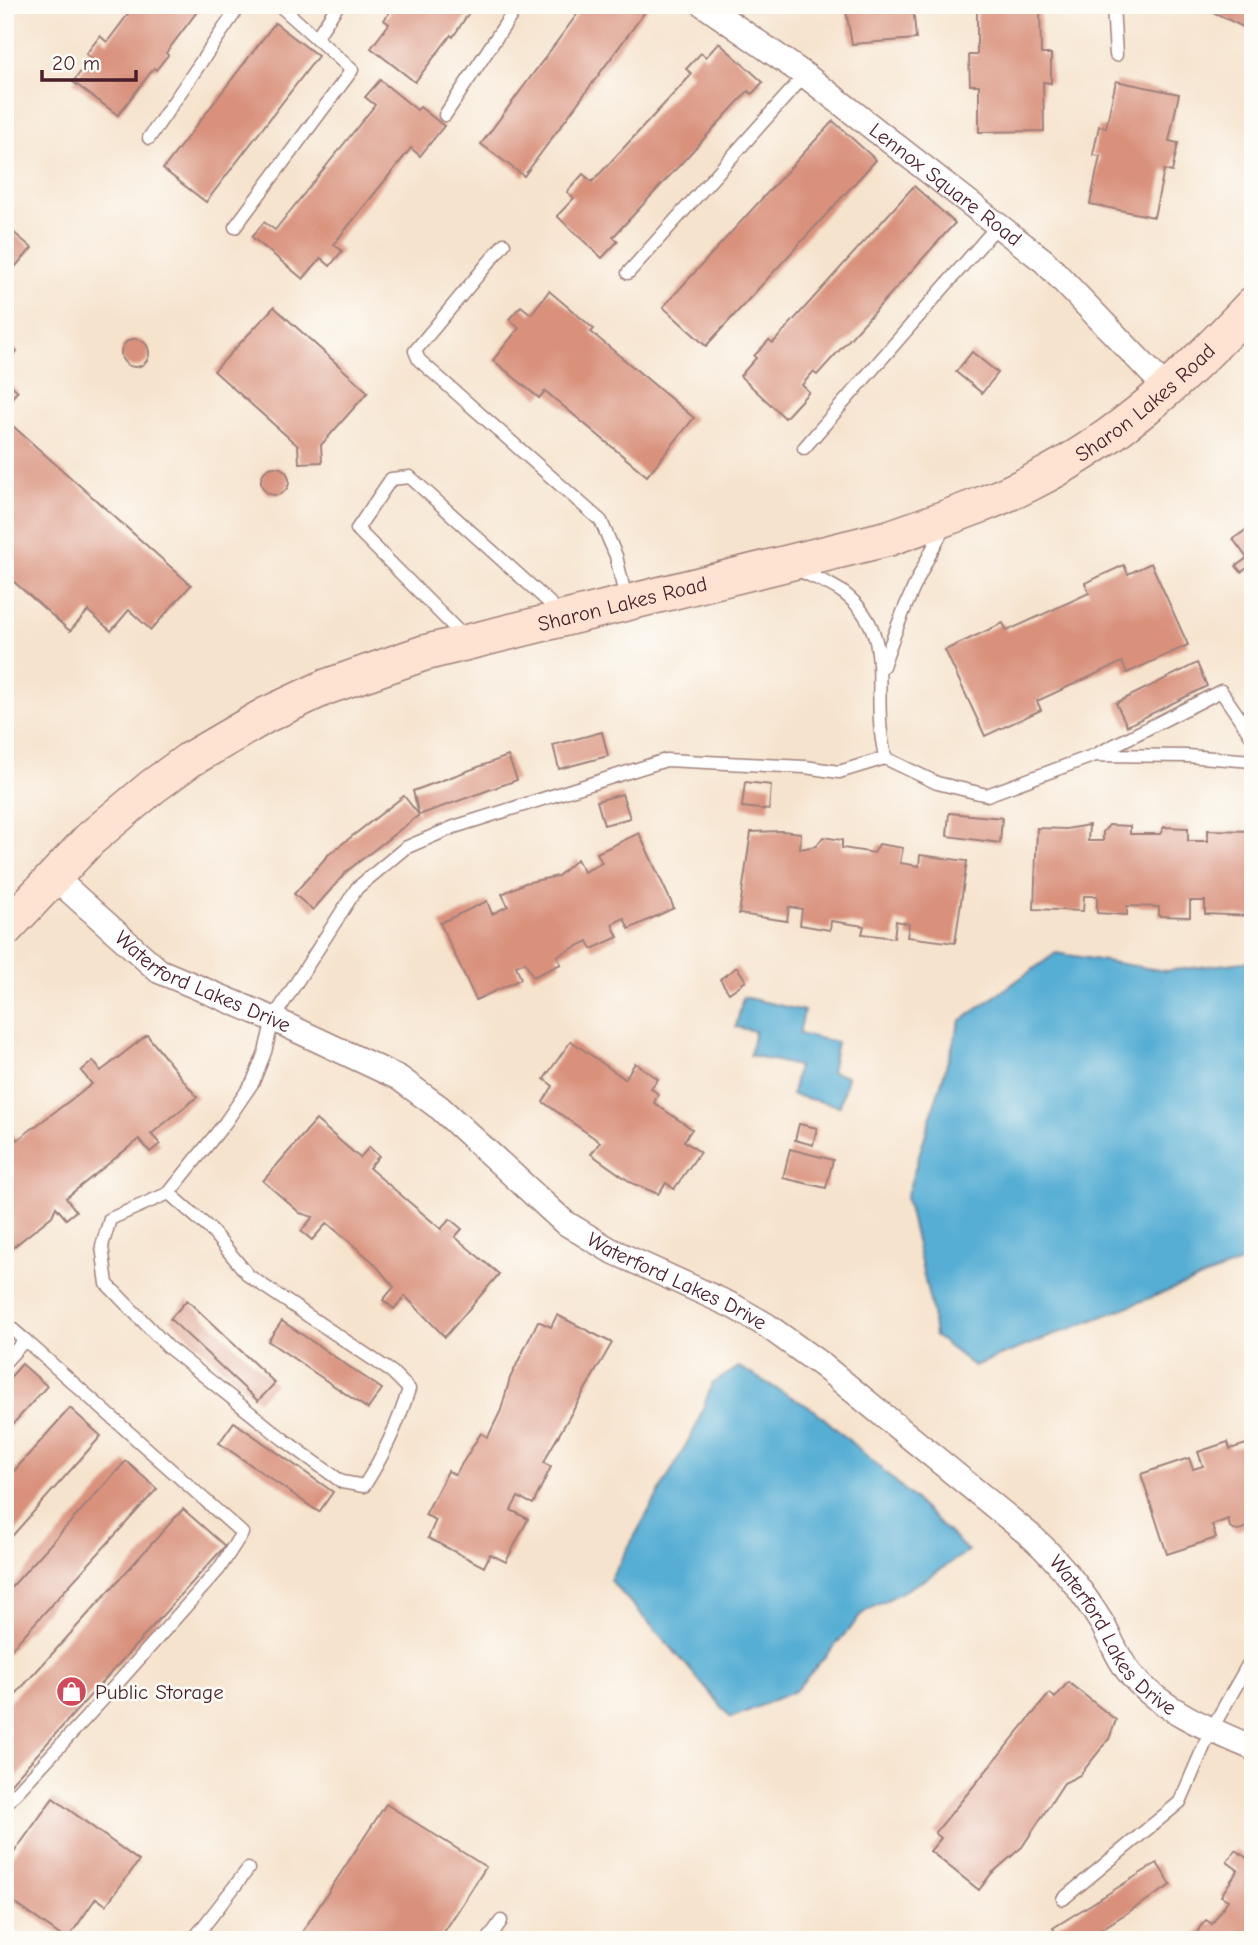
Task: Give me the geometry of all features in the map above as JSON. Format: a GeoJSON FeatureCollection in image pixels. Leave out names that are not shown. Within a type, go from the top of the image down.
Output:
{"type":"FeatureCollection","features":[{"type":"Feature","properties":{"kind":"street","name":"Lennox Square Road"},"geometry":{"type":"LineString","coordinates":[[704,5],[805,75],[1044,261],[1167,389]]}},
{"type":"Feature","properties":{"kind":"street","name":"Sharon Lakes Road"},"geometry":{"type":"LineString","coordinates":[[5,929],[90,839],[152,787],[188,760],[266,715],[327,687],[424,653],[888,538],[951,516],[1038,479],[1093,446],[1155,401],[1202,358],[1253,304]]}},
{"type":"Feature","properties":{"kind":"street","name":"Waterford Lakes Drive"},"geometry":{"type":"LineString","coordinates":[[53,876],[159,971],[272,1019],[399,1078],[440,1108],[564,1222],[610,1250],[733,1306],[766,1325],[823,1366],[1051,1554],[1084,1595],[1130,1675],[1152,1695],[1211,1730],[1253,1748]]}},
{"type":"Feature","properties":{"kind":"lane"},"geometry":{"type":"LineString","coordinates":[[149,138],[240,5]]}},
{"type":"Feature","properties":{"kind":"lane"},"geometry":{"type":"LineString","coordinates":[[235,227],[352,70],[279,5]]}},
{"type":"Feature","properties":{"kind":"lane"},"geometry":{"type":"LineString","coordinates":[[316,37],[338,5]]}},
{"type":"Feature","properties":{"kind":"lane"},"geometry":{"type":"LineString","coordinates":[[444,116],[518,5]]}},
{"type":"Feature","properties":{"kind":"lane"},"geometry":{"type":"LineString","coordinates":[[1113,5],[1116,55]]}},
{"type":"Feature","properties":{"kind":"lane"},"geometry":{"type":"LineString","coordinates":[[628,273],[805,75]]}},
{"type":"Feature","properties":{"kind":"lane"},"geometry":{"type":"LineString","coordinates":[[804,448],[999,225]]}},
{"type":"Feature","properties":{"kind":"lane"},"geometry":{"type":"LineString","coordinates":[[504,244],[415,351],[419,360],[601,521],[616,556],[627,604]]}},
{"type":"Feature","properties":{"kind":"lane"},"geometry":{"type":"LineString","coordinates":[[469,642],[356,529],[391,479],[410,477],[567,618]]}},
{"type":"Feature","properties":{"kind":"lane"},"geometry":{"type":"LineString","coordinates":[[880,673],[917,576],[951,516]]}},
{"type":"Feature","properties":{"kind":"lane"},"geometry":{"type":"LineString","coordinates":[[787,564],[844,593],[863,612],[878,640],[880,720],[885,758]]}},
{"type":"Feature","properties":{"kind":"lane"},"geometry":{"type":"LineString","coordinates":[[169,1193],[210,1229],[249,1276],[392,1372],[409,1389],[398,1425],[364,1486],[342,1482],[283,1439],[168,1347],[107,1284],[102,1246],[110,1219],[169,1193],[225,1124],[253,1082],[265,1052],[272,1019],[357,888],[405,848],[454,827],[666,760],[805,767],[839,772],[885,758],[937,783],[987,795],[1095,755],[1221,691],[1253,738]]}},
{"type":"Feature","properties":{"kind":"lane"},"geometry":{"type":"LineString","coordinates":[[1095,755],[1253,761]]}},
{"type":"Feature","properties":{"kind":"lane"},"geometry":{"type":"LineString","coordinates":[[5,1323],[242,1533],[219,1569],[5,1805]]}},
{"type":"Feature","properties":{"kind":"lane"},"geometry":{"type":"LineString","coordinates":[[5,1362],[25,1340]]}},
{"type":"Feature","properties":{"kind":"lane"},"geometry":{"type":"LineString","coordinates":[[1063,1899],[1180,1802],[1211,1730],[1253,1656]]}},
{"type":"Feature","properties":{"kind":"lane"},"geometry":{"type":"LineString","coordinates":[[193,1940],[248,1868]]}},
{"type":"Feature","properties":{"kind":"lane"},"geometry":{"type":"LineString","coordinates":[[488,1940],[501,1921]]}},
{"type":"Feature","properties":{"kind":"water"},"geometry":{"type":"Polygon","coordinates":[[[1056,953],[1165,971],[1253,961],[1253,1258],[974,1366],[935,1336],[931,1306],[906,1198],[960,1021],[1056,953]]]}},
{"type":"Feature","properties":{"kind":"water"},"geometry":{"type":"Polygon","coordinates":[[[743,997],[804,1011],[799,1034],[837,1042],[831,1072],[847,1076],[840,1106],[792,1095],[798,1066],[750,1055],[755,1031],[736,1027],[743,997]]]}},
{"type":"Feature","properties":{"kind":"water"},"geometry":{"type":"Polygon","coordinates":[[[739,1367],[816,1411],[968,1551],[926,1579],[864,1612],[795,1691],[731,1718],[610,1580],[696,1427],[712,1384],[739,1367]]]}},
{"type":"Feature","properties":{"kind":"building"},"geometry":{"type":"Polygon","coordinates":[[[135,5],[202,5],[166,53],[168,55],[156,70],[154,68],[118,115],[73,82],[91,58],[86,54],[100,36],[107,42],[135,5]]]}},
{"type":"Feature","properties":{"kind":"building"},"geometry":{"type":"Polygon","coordinates":[[[395,5],[405,9],[407,5],[474,5],[453,37],[451,35],[415,82],[371,48],[389,24],[384,20],[395,5]]]}},
{"type":"Feature","properties":{"kind":"building"},"geometry":{"type":"Polygon","coordinates":[[[584,5],[650,5],[524,176],[481,144],[584,5]]]}},
{"type":"Feature","properties":{"kind":"building"},"geometry":{"type":"Polygon","coordinates":[[[845,5],[913,5],[916,39],[852,44],[845,5]]]}},
{"type":"Feature","properties":{"kind":"building"},"geometry":{"type":"Polygon","coordinates":[[[1199,5],[1253,5],[1253,32],[1199,5]]]}},
{"type":"Feature","properties":{"kind":"building"},"geometry":{"type":"Polygon","coordinates":[[[1040,6],[1041,54],[1051,54],[1051,83],[1043,82],[1044,131],[979,132],[979,85],[970,85],[969,55],[977,55],[977,7],[1040,6]]]}},
{"type":"Feature","properties":{"kind":"building"},"geometry":{"type":"Polygon","coordinates":[[[275,23],[318,56],[206,202],[163,169],[275,23]]]}},
{"type":"Feature","properties":{"kind":"building"},"geometry":{"type":"Polygon","coordinates":[[[719,43],[763,82],[752,94],[748,91],[613,237],[618,241],[602,258],[557,216],[574,198],[567,192],[583,174],[592,182],[692,74],[686,69],[701,53],[706,57],[719,43]]]}},
{"type":"Feature","properties":{"kind":"building"},"geometry":{"type":"Polygon","coordinates":[[[380,80],[417,110],[420,107],[444,126],[420,156],[411,148],[334,244],[342,251],[330,266],[321,258],[303,279],[252,237],[264,222],[275,230],[375,105],[365,97],[380,80]]]}},
{"type":"Feature","properties":{"kind":"building"},"geometry":{"type":"Polygon","coordinates":[[[1116,81],[1179,94],[1169,141],[1178,143],[1172,172],[1164,170],[1154,217],[1090,204],[1100,156],[1093,155],[1099,126],[1106,128],[1116,81]]]}},
{"type":"Feature","properties":{"kind":"building"},"geometry":{"type":"Polygon","coordinates":[[[833,121],[876,160],[706,346],[663,307],[833,121]]]}},
{"type":"Feature","properties":{"kind":"building"},"geometry":{"type":"Polygon","coordinates":[[[914,186],[955,223],[817,375],[813,372],[802,385],[809,392],[785,418],[740,376],[756,358],[754,356],[769,340],[773,343],[914,186]]]}},
{"type":"Feature","properties":{"kind":"building"},"geometry":{"type":"Polygon","coordinates":[[[5,225],[32,248],[5,278],[5,225]]]}},
{"type":"Feature","properties":{"kind":"building"},"geometry":{"type":"Polygon","coordinates":[[[549,291],[594,329],[591,332],[694,418],[647,476],[545,391],[539,398],[493,360],[519,328],[509,319],[521,306],[531,314],[549,291]]]}},
{"type":"Feature","properties":{"kind":"building"},"geometry":{"type":"Polygon","coordinates":[[[5,302],[14,309],[5,319],[5,302]]]}},
{"type":"Feature","properties":{"kind":"building"},"geometry":{"type":"Polygon","coordinates":[[[274,307],[368,392],[321,445],[322,462],[299,463],[298,446],[214,371],[274,307]]]}},
{"type":"Feature","properties":{"kind":"building"},"geometry":{"type":"Polygon","coordinates":[[[135,339],[145,343],[149,353],[145,363],[135,367],[125,363],[121,353],[125,343],[135,339]]]}},
{"type":"Feature","properties":{"kind":"building"},"geometry":{"type":"Polygon","coordinates":[[[5,341],[17,351],[5,364],[5,341]]]}},
{"type":"Feature","properties":{"kind":"building"},"geometry":{"type":"Polygon","coordinates":[[[972,352],[998,373],[982,393],[956,372],[972,352]]]}},
{"type":"Feature","properties":{"kind":"building"},"geometry":{"type":"Polygon","coordinates":[[[5,380],[18,391],[5,405],[5,380]]]}},
{"type":"Feature","properties":{"kind":"building"},"geometry":{"type":"Polygon","coordinates":[[[5,419],[191,585],[151,630],[129,610],[111,631],[88,611],[70,631],[5,574],[5,419]]]}},
{"type":"Feature","properties":{"kind":"building"},"geometry":{"type":"Polygon","coordinates":[[[275,467],[285,471],[289,481],[285,491],[275,495],[265,491],[261,481],[265,471],[275,467]]]}},
{"type":"Feature","properties":{"kind":"building"},"geometry":{"type":"Polygon","coordinates":[[[1253,525],[1253,564],[1241,572],[1236,566],[1247,558],[1233,539],[1253,525]]]}},
{"type":"Feature","properties":{"kind":"building"},"geometry":{"type":"Polygon","coordinates":[[[1151,563],[1188,645],[1127,673],[1122,662],[1037,701],[1041,710],[985,736],[945,650],[1003,623],[1007,631],[1089,593],[1085,583],[1124,565],[1128,574],[1151,563]]]}},
{"type":"Feature","properties":{"kind":"building"},"geometry":{"type":"Polygon","coordinates":[[[1197,663],[1207,686],[1127,726],[1116,703],[1197,663]]]}},
{"type":"Feature","properties":{"kind":"building"},"geometry":{"type":"Polygon","coordinates":[[[602,732],[608,756],[559,769],[553,745],[602,732]]]}},
{"type":"Feature","properties":{"kind":"building"},"geometry":{"type":"Polygon","coordinates":[[[508,756],[517,780],[419,815],[413,791],[508,756]]]}},
{"type":"Feature","properties":{"kind":"building"},"geometry":{"type":"Polygon","coordinates":[[[745,782],[771,785],[769,810],[742,807],[745,782]]]}},
{"type":"Feature","properties":{"kind":"building"},"geometry":{"type":"Polygon","coordinates":[[[622,794],[630,818],[604,825],[597,801],[622,794]]]}},
{"type":"Feature","properties":{"kind":"building"},"geometry":{"type":"Polygon","coordinates":[[[404,796],[419,815],[347,871],[313,910],[294,894],[328,855],[404,796]]]}},
{"type":"Feature","properties":{"kind":"building"},"geometry":{"type":"Polygon","coordinates":[[[949,813],[1002,818],[1000,843],[947,836],[949,813]]]}},
{"type":"Feature","properties":{"kind":"building"},"geometry":{"type":"Polygon","coordinates":[[[1089,825],[1088,841],[1103,841],[1103,832],[1109,825],[1130,826],[1130,834],[1160,834],[1164,827],[1188,828],[1188,841],[1208,841],[1208,830],[1253,831],[1253,916],[1205,914],[1205,901],[1190,901],[1190,917],[1159,916],[1159,907],[1127,906],[1127,915],[1097,913],[1097,896],[1084,896],[1083,911],[1034,909],[1037,828],[1066,829],[1089,825]]]}},
{"type":"Feature","properties":{"kind":"building"},"geometry":{"type":"Polygon","coordinates":[[[751,832],[801,833],[800,849],[816,846],[823,837],[842,840],[842,848],[874,853],[879,844],[903,848],[900,863],[919,866],[920,855],[967,861],[955,943],[907,937],[909,924],[896,921],[894,938],[862,934],[864,926],[831,921],[830,930],[800,925],[802,909],[789,907],[787,921],[739,914],[751,832]]]}},
{"type":"Feature","properties":{"kind":"building"},"geometry":{"type":"Polygon","coordinates":[[[639,833],[674,908],[629,929],[624,918],[612,924],[618,937],[592,949],[588,941],[557,956],[561,964],[533,977],[525,962],[516,966],[521,979],[476,1000],[440,923],[487,901],[492,914],[508,906],[502,894],[525,883],[558,876],[577,859],[584,872],[602,863],[597,853],[639,833]]]}},
{"type":"Feature","properties":{"kind":"building"},"geometry":{"type":"Polygon","coordinates":[[[737,967],[746,981],[729,993],[720,979],[737,967]]]}},
{"type":"Feature","properties":{"kind":"building"},"geometry":{"type":"Polygon","coordinates":[[[147,1035],[197,1097],[151,1134],[160,1144],[150,1152],[139,1139],[66,1198],[76,1211],[66,1219],[56,1207],[52,1216],[12,1248],[5,1240],[5,1150],[8,1148],[5,1145],[5,1130],[7,1128],[17,1140],[92,1084],[81,1071],[93,1061],[101,1071],[147,1035]]]}},
{"type":"Feature","properties":{"kind":"building"},"geometry":{"type":"Polygon","coordinates":[[[571,1041],[625,1079],[635,1063],[658,1079],[651,1088],[658,1094],[654,1103],[692,1129],[684,1141],[700,1152],[674,1189],[666,1183],[658,1194],[632,1183],[591,1154],[600,1142],[543,1102],[553,1086],[544,1079],[571,1041]]]}},
{"type":"Feature","properties":{"kind":"building"},"geometry":{"type":"Polygon","coordinates":[[[316,1120],[360,1158],[369,1147],[379,1156],[369,1168],[441,1229],[450,1219],[462,1229],[455,1237],[499,1274],[445,1337],[405,1296],[394,1309],[383,1300],[394,1287],[373,1262],[327,1223],[312,1240],[301,1231],[313,1217],[300,1213],[263,1181],[316,1120]]]}},
{"type":"Feature","properties":{"kind":"building"},"geometry":{"type":"Polygon","coordinates":[[[799,1124],[817,1128],[813,1145],[795,1140],[799,1124]]]}},
{"type":"Feature","properties":{"kind":"building"},"geometry":{"type":"Polygon","coordinates":[[[790,1149],[833,1160],[826,1188],[783,1178],[790,1149]]]}},
{"type":"Feature","properties":{"kind":"building"},"geometry":{"type":"Polygon","coordinates":[[[187,1300],[275,1383],[258,1401],[170,1319],[187,1300]]]}},
{"type":"Feature","properties":{"kind":"building"},"geometry":{"type":"Polygon","coordinates":[[[557,1315],[612,1343],[549,1452],[544,1463],[551,1467],[533,1504],[518,1497],[511,1510],[528,1519],[506,1562],[490,1554],[484,1567],[428,1538],[436,1520],[425,1515],[448,1471],[455,1475],[481,1433],[488,1437],[501,1410],[510,1378],[538,1321],[551,1327],[557,1315]]]}},
{"type":"Feature","properties":{"kind":"building"},"geometry":{"type":"Polygon","coordinates":[[[282,1321],[382,1389],[368,1409],[268,1341],[282,1321]]]}},
{"type":"Feature","properties":{"kind":"building"},"geometry":{"type":"Polygon","coordinates":[[[22,1364],[47,1386],[5,1433],[5,1383],[22,1364]]]}},
{"type":"Feature","properties":{"kind":"building"},"geometry":{"type":"Polygon","coordinates":[[[70,1408],[101,1436],[5,1544],[5,1481],[70,1408]]]}},
{"type":"Feature","properties":{"kind":"building"},"geometry":{"type":"Polygon","coordinates":[[[234,1422],[333,1492],[319,1512],[219,1443],[234,1422]]]}},
{"type":"Feature","properties":{"kind":"building"},"geometry":{"type":"Polygon","coordinates":[[[1228,1442],[1230,1449],[1253,1442],[1253,1525],[1237,1531],[1230,1527],[1228,1519],[1212,1525],[1216,1538],[1167,1554],[1141,1474],[1189,1458],[1193,1469],[1203,1466],[1198,1452],[1228,1442]]]}},
{"type":"Feature","properties":{"kind":"building"},"geometry":{"type":"Polygon","coordinates":[[[126,1461],[157,1489],[5,1656],[5,1594],[126,1461]]]}},
{"type":"Feature","properties":{"kind":"building"},"geometry":{"type":"Polygon","coordinates":[[[183,1509],[225,1546],[5,1790],[5,1706],[183,1509]]]}},
{"type":"Feature","properties":{"kind":"building"},"geometry":{"type":"Polygon","coordinates":[[[1068,1682],[1116,1720],[1109,1739],[1080,1775],[1064,1783],[1022,1847],[991,1874],[979,1890],[930,1851],[941,1838],[935,1833],[1050,1693],[1055,1698],[1068,1682]]]}},
{"type":"Feature","properties":{"kind":"building"},"geometry":{"type":"Polygon","coordinates":[[[53,1798],[139,1861],[106,1905],[96,1898],[67,1940],[5,1896],[5,1865],[53,1798]]]}},
{"type":"Feature","properties":{"kind":"building"},"geometry":{"type":"Polygon","coordinates":[[[386,1804],[486,1867],[439,1940],[297,1940],[386,1804]]]}},
{"type":"Feature","properties":{"kind":"building"},"geometry":{"type":"Polygon","coordinates":[[[1253,1849],[1253,1940],[1192,1940],[1206,1920],[1212,1924],[1228,1900],[1221,1896],[1238,1870],[1227,1862],[1235,1850],[1247,1858],[1253,1849]]]}},
{"type":"Feature","properties":{"kind":"building"},"geometry":{"type":"Polygon","coordinates":[[[1157,1863],[1171,1885],[1084,1940],[1060,1940],[1053,1928],[1157,1863]]]}},
{"type":"Feature","properties":{"kind":"place","name":"Public Storage"},"geometry":{"type":"Point","coordinates":[72,1692]}}]}
